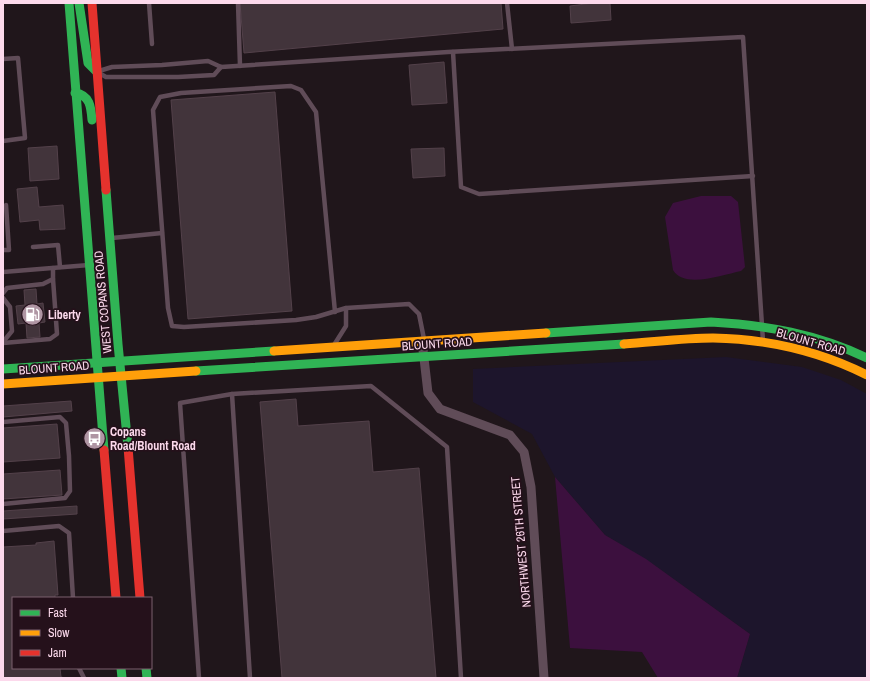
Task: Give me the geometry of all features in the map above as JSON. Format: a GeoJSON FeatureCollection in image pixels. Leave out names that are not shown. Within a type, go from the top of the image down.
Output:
{"type":"FeatureCollection","features":[{"type":"Feature","properties":{"kind":"street","name":"WEST COPANS ROAD"},"geometry":{"type":"LineString","coordinates":[[69,3],[75,93],[91,265],[116,597]]}},
{"type":"Feature","properties":{"kind":"street"},"geometry":{"type":"LineString","coordinates":[[79,3],[88,63],[98,72]]}},
{"type":"Feature","properties":{"kind":"street","name":"WEST COPANS ROAD"},"geometry":{"type":"LineString","coordinates":[[92,3],[140,597]]}},
{"type":"Feature","properties":{"kind":"street"},"geometry":{"type":"LineString","coordinates":[[75,93],[86,96],[91,102],[95,152],[106,175]]}},
{"type":"Feature","properties":{"kind":"street","name":"BLOUNT ROAD"},"geometry":{"type":"LineString","coordinates":[[3,370],[98,362],[705,323],[763,325],[824,339],[867,358]]}},
{"type":"Feature","properties":{"kind":"street","name":"BLOUNT ROAD"},"geometry":{"type":"LineString","coordinates":[[3,384],[712,338],[763,341],[790,346],[844,363],[867,375]]}},
{"type":"Feature","properties":{"kind":"street","name":"NORTHWEST 26TH STREET"},"geometry":{"type":"LineString","coordinates":[[423,341],[428,393],[440,409],[510,435],[524,452],[531,486],[544,678]]}},
{"type":"Feature","properties":{"kind":"lane"},"geometry":{"type":"LineString","coordinates":[[149,3],[152,44]]}},
{"type":"Feature","properties":{"kind":"lane"},"geometry":{"type":"LineString","coordinates":[[238,3],[240,66]]}},
{"type":"Feature","properties":{"kind":"lane"},"geometry":{"type":"LineString","coordinates":[[507,3],[512,49]]}},
{"type":"Feature","properties":{"kind":"lane"},"geometry":{"type":"LineString","coordinates":[[221,67],[214,75],[178,77],[106,76],[98,72],[104,68],[112,67],[208,61],[221,67],[453,52],[743,37],[763,341]]}},
{"type":"Feature","properties":{"kind":"lane"},"geometry":{"type":"LineString","coordinates":[[453,52],[461,187],[479,194],[753,176]]}},
{"type":"Feature","properties":{"kind":"lane"},"geometry":{"type":"LineString","coordinates":[[3,59],[18,58],[25,138],[3,141]]}},
{"type":"Feature","properties":{"kind":"lane"},"geometry":{"type":"LineString","coordinates":[[335,312],[316,112],[301,90],[291,86],[180,93],[160,97],[154,110],[168,308],[172,326],[184,327],[296,320],[335,312],[346,308],[409,304],[419,314],[423,341]]}},
{"type":"Feature","properties":{"kind":"lane"},"geometry":{"type":"LineString","coordinates":[[3,250],[9,250],[6,205]]}},
{"type":"Feature","properties":{"kind":"lane"},"geometry":{"type":"LineString","coordinates":[[110,238],[162,233]]}},
{"type":"Feature","properties":{"kind":"lane"},"geometry":{"type":"LineString","coordinates":[[33,247],[58,245],[60,267]]}},
{"type":"Feature","properties":{"kind":"lane"},"geometry":{"type":"LineString","coordinates":[[3,272],[91,265]]}},
{"type":"Feature","properties":{"kind":"lane"},"geometry":{"type":"LineString","coordinates":[[3,342],[50,339],[57,334],[53,268]]}},
{"type":"Feature","properties":{"kind":"lane"},"geometry":{"type":"LineString","coordinates":[[3,293],[7,288],[43,284],[53,279]]}},
{"type":"Feature","properties":{"kind":"lane"},"geometry":{"type":"LineString","coordinates":[[3,298],[10,307],[12,331],[3,342]]}},
{"type":"Feature","properties":{"kind":"lane"},"geometry":{"type":"LineString","coordinates":[[333,347],[346,326],[346,308]]}},
{"type":"Feature","properties":{"kind":"lane"},"geometry":{"type":"LineString","coordinates":[[199,678],[180,403],[232,394],[371,386],[447,447],[461,678]]}},
{"type":"Feature","properties":{"kind":"lane"},"geometry":{"type":"LineString","coordinates":[[232,394],[250,678]]}},
{"type":"Feature","properties":{"kind":"lane"},"geometry":{"type":"LineString","coordinates":[[3,422],[60,417],[66,423],[70,491],[64,498],[3,504]]}},
{"type":"Feature","properties":{"kind":"lane"},"geometry":{"type":"LineString","coordinates":[[3,531],[59,526],[69,533],[73,597]]}},
{"type":"Feature","properties":{"kind":"lane"},"geometry":{"type":"LineString","coordinates":[[80,669],[84,678]]}},
{"type":"Feature","properties":{"kind":"shaded area"},"geometry":{"type":"Polygon","coordinates":[[[701,196],[731,196],[738,202],[745,267],[741,271],[694,280],[678,276],[673,270],[665,217],[673,203],[701,196]]]}},
{"type":"Feature","properties":{"kind":"shaded area"},"geometry":{"type":"Polygon","coordinates":[[[726,357],[802,367],[841,380],[867,394],[867,678],[737,678],[750,634],[654,565],[605,535],[555,477],[532,434],[473,402],[473,369],[726,357]]]}},
{"type":"Feature","properties":{"kind":"shaded area"},"geometry":{"type":"Polygon","coordinates":[[[555,477],[605,535],[646,559],[750,634],[737,678],[658,678],[642,652],[570,648],[555,477]]]}},
{"type":"Feature","properties":{"kind":"building"},"geometry":{"type":"Polygon","coordinates":[[[240,3],[501,3],[503,29],[244,53],[240,3]]]}},
{"type":"Feature","properties":{"kind":"building"},"geometry":{"type":"Polygon","coordinates":[[[593,3],[610,3],[611,20],[571,23],[570,6],[593,3]]]}},
{"type":"Feature","properties":{"kind":"building"},"geometry":{"type":"Polygon","coordinates":[[[444,62],[447,103],[412,105],[409,65],[444,62]]]}},
{"type":"Feature","properties":{"kind":"building"},"geometry":{"type":"Polygon","coordinates":[[[275,92],[292,311],[188,319],[171,100],[275,92]]]}},
{"type":"Feature","properties":{"kind":"building"},"geometry":{"type":"Polygon","coordinates":[[[57,146],[59,179],[30,181],[28,148],[57,146]]]}},
{"type":"Feature","properties":{"kind":"building"},"geometry":{"type":"Polygon","coordinates":[[[444,148],[445,176],[413,178],[411,149],[444,148]]]}},
{"type":"Feature","properties":{"kind":"building"},"geometry":{"type":"Polygon","coordinates":[[[37,187],[39,207],[63,205],[65,229],[40,230],[39,220],[20,222],[17,189],[37,187]]]}},
{"type":"Feature","properties":{"kind":"building"},"geometry":{"type":"Polygon","coordinates":[[[36,289],[37,304],[43,303],[45,322],[39,323],[40,337],[27,338],[26,323],[18,324],[16,306],[25,305],[24,290],[36,289]]]}},
{"type":"Feature","properties":{"kind":"building"},"geometry":{"type":"Polygon","coordinates":[[[296,399],[298,426],[369,421],[373,472],[419,468],[436,678],[282,678],[260,402],[296,399]]]}},
{"type":"Feature","properties":{"kind":"building"},"geometry":{"type":"Polygon","coordinates":[[[71,401],[72,411],[3,417],[3,406],[71,401]]]}},
{"type":"Feature","properties":{"kind":"building"},"geometry":{"type":"Polygon","coordinates":[[[57,424],[60,458],[3,462],[3,428],[57,424]]]}},
{"type":"Feature","properties":{"kind":"building"},"geometry":{"type":"Polygon","coordinates":[[[60,470],[62,495],[3,499],[3,474],[60,470]]]}},
{"type":"Feature","properties":{"kind":"building"},"geometry":{"type":"Polygon","coordinates":[[[77,506],[77,514],[3,519],[3,511],[77,506]]]}},
{"type":"Feature","properties":{"kind":"building"},"geometry":{"type":"Polygon","coordinates":[[[54,541],[58,595],[55,595],[55,597],[12,597],[12,669],[60,669],[61,677],[65,678],[3,678],[3,547],[36,545],[36,543],[54,541]]]}},
{"type":"Feature","properties":{"kind":"traffic: fast"},"geometry":{"type":"LineString","coordinates":[[69,3],[104,450]]}},
{"type":"Feature","properties":{"kind":"traffic: fast"},"geometry":{"type":"LineString","coordinates":[[79,3],[88,63],[97,72]]}},
{"type":"Feature","properties":{"kind":"traffic: fast"},"geometry":{"type":"LineString","coordinates":[[75,93],[84,96],[89,102],[92,120]]}},
{"type":"Feature","properties":{"kind":"traffic: fast"},"geometry":{"type":"LineString","coordinates":[[106,190],[128,447]]}},
{"type":"Feature","properties":{"kind":"traffic: fast"},"geometry":{"type":"LineString","coordinates":[[546,333],[711,322],[731,323],[791,332],[829,343],[867,358]]}},
{"type":"Feature","properties":{"kind":"traffic: fast"},"geometry":{"type":"LineString","coordinates":[[196,371],[624,344]]}},
{"type":"Feature","properties":{"kind":"traffic: fast"},"geometry":{"type":"LineString","coordinates":[[3,369],[274,351]]}},
{"type":"Feature","properties":{"kind":"traffic: fast"},"geometry":{"type":"LineString","coordinates":[[121,669],[122,678]]}},
{"type":"Feature","properties":{"kind":"traffic: fast"},"geometry":{"type":"LineString","coordinates":[[146,669],[147,678]]}},
{"type":"Feature","properties":{"kind":"traffic: slow"},"geometry":{"type":"LineString","coordinates":[[274,351],[546,333]]}},
{"type":"Feature","properties":{"kind":"traffic: slow"},"geometry":{"type":"LineString","coordinates":[[624,344],[702,338],[753,341],[811,353],[830,359],[867,375]]}},
{"type":"Feature","properties":{"kind":"traffic: slow"},"geometry":{"type":"LineString","coordinates":[[3,384],[196,371]]}},
{"type":"Feature","properties":{"kind":"traffic: jam"},"geometry":{"type":"LineString","coordinates":[[92,3],[106,190]]}},
{"type":"Feature","properties":{"kind":"traffic: jam"},"geometry":{"type":"LineString","coordinates":[[128,447],[140,597]]}},
{"type":"Feature","properties":{"kind":"traffic: jam"},"geometry":{"type":"LineString","coordinates":[[104,450],[116,597]]}},
{"type":"Feature","properties":{"kind":"place","name":"Liberty"},"geometry":{"type":"Point","coordinates":[33,315]}},
{"type":"Feature","properties":{"kind":"place","name":"Copans Road/Blount Road"},"geometry":{"type":"Point","coordinates":[94,439]}}]}
